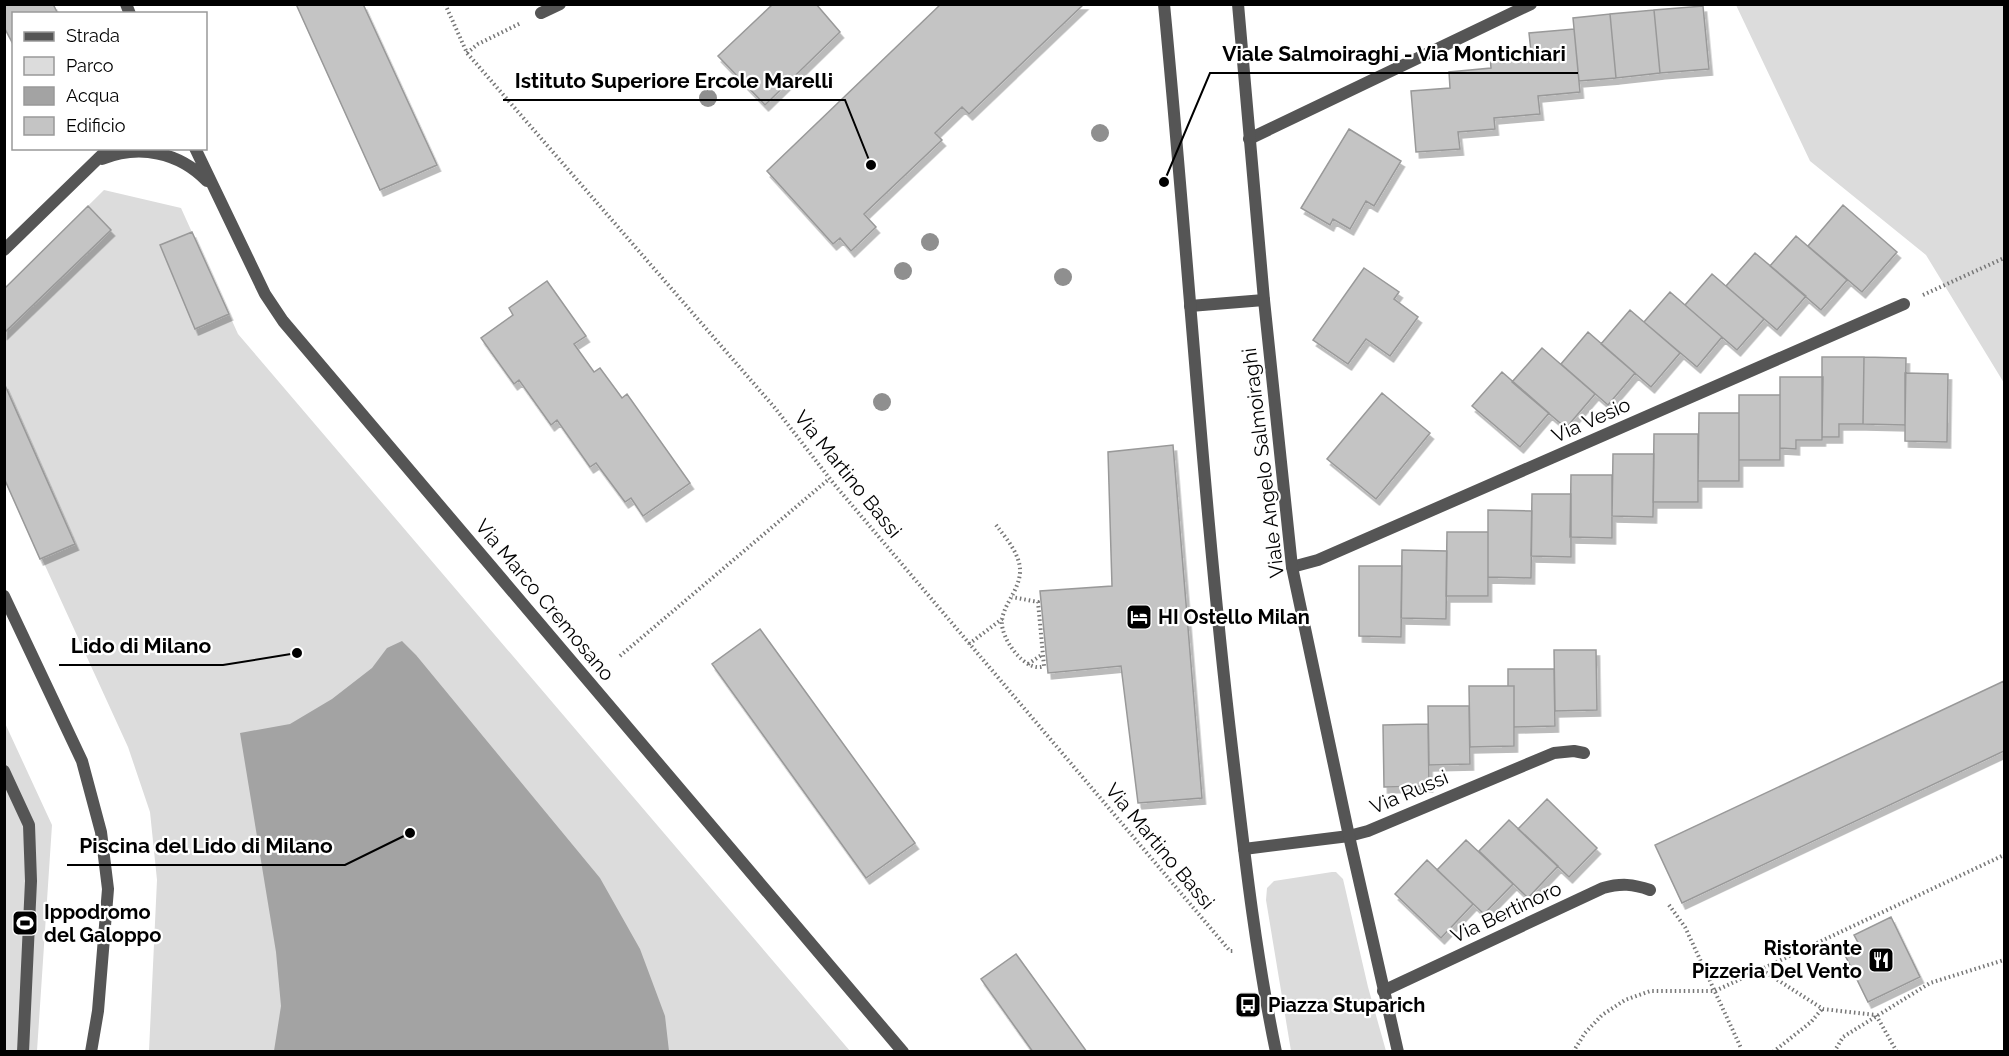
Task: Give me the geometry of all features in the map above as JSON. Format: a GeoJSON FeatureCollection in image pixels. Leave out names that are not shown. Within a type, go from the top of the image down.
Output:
{"type":"FeatureCollection","features":[{"type":"Feature","properties":{"kind":"street"},"geometry":{"type":"LineString","coordinates":[[541,14],[560,4]]}},
{"type":"Feature","properties":{"kind":"street"},"geometry":{"type":"LineString","coordinates":[[1164,4],[1215,603],[1257,948],[1276,1052]]}},
{"type":"Feature","properties":{"kind":"street","name":"Viale Angelo Salmoiraghi"},"geometry":{"type":"LineString","coordinates":[[1238,4],[1264,300],[1292,567],[1383,992],[1398,1052]]}},
{"type":"Feature","properties":{"kind":"street"},"geometry":{"type":"LineString","coordinates":[[1249,139],[1531,4]]}},
{"type":"Feature","properties":{"kind":"street"},"geometry":{"type":"LineString","coordinates":[[4,250],[107,150]]}},
{"type":"Feature","properties":{"kind":"street","name":"Via Marco Cremosano"},"geometry":{"type":"LineString","coordinates":[[196,150],[265,294],[283,321],[903,1052]]}},
{"type":"Feature","properties":{"kind":"street"},"geometry":{"type":"LineString","coordinates":[[95,161],[116,153],[153,152],[173,157],[190,167],[215,190]]}},
{"type":"Feature","properties":{"kind":"street"},"geometry":{"type":"LineString","coordinates":[[1190,306],[1264,300]]}},
{"type":"Feature","properties":{"kind":"street","name":"Via Vesio"},"geometry":{"type":"LineString","coordinates":[[1292,567],[1318,560],[1904,304]]}},
{"type":"Feature","properties":{"kind":"street"},"geometry":{"type":"LineString","coordinates":[[4,596],[82,761],[101,832],[108,889],[98,1011],[91,1052]]}},
{"type":"Feature","properties":{"kind":"street","name":"Via Russi"},"geometry":{"type":"LineString","coordinates":[[1244,849],[1349,836],[1368,831],[1554,753],[1574,751],[1584,753]]}},
{"type":"Feature","properties":{"kind":"street"},"geometry":{"type":"LineString","coordinates":[[4,771],[29,825],[31,881],[23,1052]]}},
{"type":"Feature","properties":{"kind":"street","name":"Via Bertinoro"},"geometry":{"type":"LineString","coordinates":[[1383,992],[1603,888],[1618,884],[1635,884],[1650,890]]}},
{"type":"Feature","properties":{"kind":"path","name":"Via Martino Bassi"},"geometry":{"type":"LineString","coordinates":[[445,4],[467,53],[775,408],[829,479],[1230,951],[1239,951]]}},
{"type":"Feature","properties":{"kind":"path"},"geometry":{"type":"LineString","coordinates":[[467,53],[478,44],[541,14]]}},
{"type":"Feature","properties":{"kind":"path"},"geometry":{"type":"LineString","coordinates":[[1904,304],[2004,258]]}},
{"type":"Feature","properties":{"kind":"path"},"geometry":{"type":"LineString","coordinates":[[620,656],[829,479]]}},
{"type":"Feature","properties":{"kind":"path"},"geometry":{"type":"LineString","coordinates":[[996,525],[1019,560],[1020,573],[1002,619],[1002,630],[1008,643],[1028,664],[1033,668],[1040,668],[1044,666],[1038,602],[1012,597]]}},
{"type":"Feature","properties":{"kind":"path"},"geometry":{"type":"LineString","coordinates":[[969,644],[1002,619]]}},
{"type":"Feature","properties":{"kind":"path"},"geometry":{"type":"LineString","coordinates":[[1028,664],[1043,654]]}},
{"type":"Feature","properties":{"kind":"path"},"geometry":{"type":"LineString","coordinates":[[1573,1052],[1585,1033],[1602,1014],[1625,1000],[1650,991],[1715,991],[2004,855]]}},
{"type":"Feature","properties":{"kind":"path"},"geometry":{"type":"LineString","coordinates":[[1650,890],[1674,910],[1684,927],[1741,1048]]}},
{"type":"Feature","properties":{"kind":"path"},"geometry":{"type":"LineString","coordinates":[[1834,1052],[1843,1037],[1930,983],[2004,960]]}},
{"type":"Feature","properties":{"kind":"path"},"geometry":{"type":"LineString","coordinates":[[1762,970],[1822,1008],[1876,1015]]}},
{"type":"Feature","properties":{"kind":"path"},"geometry":{"type":"LineString","coordinates":[[1773,1052],[1811,1022],[1822,1008]]}},
{"type":"Feature","properties":{"kind":"path"},"geometry":{"type":"LineString","coordinates":[[1876,1015],[1897,1052]]}},
{"type":"Feature","properties":{"kind":"green space"},"geometry":{"type":"Polygon","coordinates":[[[1736,5],[2004,5],[2004,383],[1926,255],[1810,161],[1736,5]]]}},
{"type":"Feature","properties":{"kind":"green space"},"geometry":{"type":"Polygon","coordinates":[[[104,190],[181,208],[238,334],[850,1051],[149,1051],[157,880],[150,812],[128,747],[5,478],[4,289],[104,190]]]}},
{"type":"Feature","properties":{"kind":"green space","name":"Ippodromo del Galoppo"},"geometry":{"type":"Polygon","coordinates":[[[4,721],[52,825],[37,1051],[5,1051],[4,721]]]}},
{"type":"Feature","properties":{"kind":"green space"},"geometry":{"type":"Polygon","coordinates":[[[1336,872],[1343,879],[1368,987],[1386,1051],[1291,1051],[1266,900],[1267,888],[1274,881],[1336,872]]]}},
{"type":"Feature","properties":{"kind":"water"},"geometry":{"type":"Polygon","coordinates":[[[402,641],[600,878],[640,949],[665,1016],[669,1051],[274,1051],[281,1006],[276,952],[240,733],[290,724],[332,699],[372,668],[387,648],[402,641]]]}},
{"type":"Feature","properties":{"kind":"building"},"geometry":{"type":"Polygon","coordinates":[[[4,4],[53,4],[57,12],[12,12],[12,42],[4,27],[4,4]]]}},
{"type":"Feature","properties":{"kind":"building"},"geometry":{"type":"Polygon","coordinates":[[[296,4],[363,4],[437,165],[380,190],[296,4]]]}},
{"type":"Feature","properties":{"kind":"building"},"geometry":{"type":"Polygon","coordinates":[[[773,4],[816,4],[840,32],[765,105],[718,56],[773,4]]]}},
{"type":"Feature","properties":{"kind":"building"},"geometry":{"type":"Polygon","coordinates":[[[941,4],[1084,4],[969,114],[962,107],[935,133],[942,140],[864,214],[876,227],[851,251],[840,238],[833,244],[767,171],[941,4]]]}},
{"type":"Feature","properties":{"kind":"building"},"geometry":{"type":"Polygon","coordinates":[[[1703,6],[1709,69],[1660,73],[1654,10],[1703,6]]]}},
{"type":"Feature","properties":{"kind":"building"},"geometry":{"type":"Polygon","coordinates":[[[1654,10],[1660,73],[1616,78],[1610,14],[1654,10]]]}},
{"type":"Feature","properties":{"kind":"building"},"geometry":{"type":"Polygon","coordinates":[[[1610,14],[1616,78],[1579,81],[1573,18],[1610,14]]]}},
{"type":"Feature","properties":{"kind":"building"},"geometry":{"type":"Polygon","coordinates":[[[1574,29],[1580,92],[1538,96],[1540,114],[1494,118],[1495,129],[1458,132],[1460,149],[1416,152],[1411,91],[1450,88],[1449,72],[1491,68],[1490,56],[1531,52],[1529,33],[1574,29]]]}},
{"type":"Feature","properties":{"kind":"building"},"geometry":{"type":"Polygon","coordinates":[[[1349,129],[1401,161],[1374,206],[1366,201],[1350,229],[1333,219],[1330,225],[1301,208],[1349,129]]]}},
{"type":"Feature","properties":{"kind":"building"},"geometry":{"type":"Polygon","coordinates":[[[1843,205],[1897,252],[1862,292],[1808,246],[1843,205]]]}},
{"type":"Feature","properties":{"kind":"building"},"geometry":{"type":"Polygon","coordinates":[[[88,206],[111,230],[4,333],[4,289],[88,206]]]}},
{"type":"Feature","properties":{"kind":"building"},"geometry":{"type":"Polygon","coordinates":[[[192,232],[229,314],[195,329],[160,245],[192,232]]]}},
{"type":"Feature","properties":{"kind":"building"},"geometry":{"type":"Polygon","coordinates":[[[1796,236],[1847,280],[1821,310],[1770,266],[1796,236]]]}},
{"type":"Feature","properties":{"kind":"building"},"geometry":{"type":"Polygon","coordinates":[[[1755,253],[1806,296],[1777,330],[1726,286],[1755,253]]]}},
{"type":"Feature","properties":{"kind":"building"},"geometry":{"type":"Polygon","coordinates":[[[1364,268],[1399,292],[1394,299],[1418,317],[1390,356],[1366,339],[1348,364],[1313,340],[1364,268]]]}},
{"type":"Feature","properties":{"kind":"building"},"geometry":{"type":"Polygon","coordinates":[[[1712,274],[1764,319],[1737,350],[1685,305],[1712,274]]]}},
{"type":"Feature","properties":{"kind":"building"},"geometry":{"type":"Polygon","coordinates":[[[547,281],[586,336],[574,344],[594,372],[600,368],[622,398],[627,394],[690,483],[643,516],[631,498],[625,502],[596,463],[590,467],[557,420],[551,425],[519,380],[514,384],[481,338],[513,315],[509,308],[547,281]]]}},
{"type":"Feature","properties":{"kind":"building"},"geometry":{"type":"Polygon","coordinates":[[[1670,292],[1722,337],[1697,367],[1644,322],[1670,292]]]}},
{"type":"Feature","properties":{"kind":"building"},"geometry":{"type":"Polygon","coordinates":[[[1630,310],[1680,353],[1651,387],[1601,344],[1630,310]]]}},
{"type":"Feature","properties":{"kind":"building"},"geometry":{"type":"Polygon","coordinates":[[[1588,332],[1635,373],[1608,405],[1561,364],[1588,332]]]}},
{"type":"Feature","properties":{"kind":"building"},"geometry":{"type":"Polygon","coordinates":[[[1542,348],[1595,394],[1566,428],[1512,382],[1542,348]]]}},
{"type":"Feature","properties":{"kind":"building"},"geometry":{"type":"Polygon","coordinates":[[[1822,357],[1864,357],[1863,424],[1839,424],[1839,437],[1822,437],[1822,357]]]}},
{"type":"Feature","properties":{"kind":"building"},"geometry":{"type":"Polygon","coordinates":[[[1864,357],[1906,358],[1905,425],[1863,424],[1864,357]]]}},
{"type":"Feature","properties":{"kind":"building"},"geometry":{"type":"Polygon","coordinates":[[[1502,372],[1549,413],[1520,447],[1472,406],[1502,372]]]}},
{"type":"Feature","properties":{"kind":"building"},"geometry":{"type":"Polygon","coordinates":[[[1905,373],[1948,374],[1947,442],[1905,441],[1905,373]]]}},
{"type":"Feature","properties":{"kind":"building"},"geometry":{"type":"Polygon","coordinates":[[[1780,377],[1823,377],[1822,440],[1796,440],[1796,449],[1780,448],[1780,377]]]}},
{"type":"Feature","properties":{"kind":"building"},"geometry":{"type":"Polygon","coordinates":[[[4,383],[75,544],[40,559],[4,478],[4,383]]]}},
{"type":"Feature","properties":{"kind":"building"},"geometry":{"type":"Polygon","coordinates":[[[1382,393],[1430,433],[1376,499],[1327,459],[1382,393]]]}},
{"type":"Feature","properties":{"kind":"building"},"geometry":{"type":"Polygon","coordinates":[[[1739,395],[1780,395],[1780,460],[1739,460],[1739,395]]]}},
{"type":"Feature","properties":{"kind":"building"},"geometry":{"type":"Polygon","coordinates":[[[1699,413],[1739,413],[1739,481],[1698,481],[1699,413]]]}},
{"type":"Feature","properties":{"kind":"building"},"geometry":{"type":"Polygon","coordinates":[[[1654,434],[1698,434],[1698,502],[1653,502],[1654,434]]]}},
{"type":"Feature","properties":{"kind":"building"},"geometry":{"type":"Polygon","coordinates":[[[1173,445],[1202,798],[1138,803],[1121,666],[1048,673],[1040,591],[1112,586],[1108,452],[1173,445]]]}},
{"type":"Feature","properties":{"kind":"building"},"geometry":{"type":"Polygon","coordinates":[[[1613,454],[1654,454],[1653,517],[1612,516],[1613,454]]]}},
{"type":"Feature","properties":{"kind":"building"},"geometry":{"type":"Polygon","coordinates":[[[1571,475],[1612,475],[1612,538],[1570,537],[1571,475]]]}},
{"type":"Feature","properties":{"kind":"building"},"geometry":{"type":"Polygon","coordinates":[[[1532,494],[1571,494],[1571,557],[1531,556],[1532,494]]]}},
{"type":"Feature","properties":{"kind":"building"},"geometry":{"type":"Polygon","coordinates":[[[1488,510],[1532,511],[1531,578],[1488,577],[1488,510]]]}},
{"type":"Feature","properties":{"kind":"building"},"geometry":{"type":"Polygon","coordinates":[[[1447,532],[1488,532],[1488,596],[1446,596],[1447,532]]]}},
{"type":"Feature","properties":{"kind":"building"},"geometry":{"type":"Polygon","coordinates":[[[1402,550],[1447,551],[1446,619],[1401,618],[1402,550]]]}},
{"type":"Feature","properties":{"kind":"building"},"geometry":{"type":"Polygon","coordinates":[[[1359,566],[1402,566],[1401,637],[1359,636],[1359,566]]]}},
{"type":"Feature","properties":{"kind":"building"},"geometry":{"type":"Polygon","coordinates":[[[760,629],[915,843],[866,878],[712,664],[760,629]]]}},
{"type":"Feature","properties":{"kind":"building"},"geometry":{"type":"Polygon","coordinates":[[[1554,650],[1596,650],[1597,710],[1555,711],[1554,650]]]}},
{"type":"Feature","properties":{"kind":"building"},"geometry":{"type":"Polygon","coordinates":[[[1508,669],[1554,669],[1555,726],[1514,727],[1514,686],[1508,686],[1508,669]]]}},
{"type":"Feature","properties":{"kind":"building"},"geometry":{"type":"Polygon","coordinates":[[[2004,681],[2004,751],[1682,903],[1655,845],[2004,681]]]}},
{"type":"Feature","properties":{"kind":"building"},"geometry":{"type":"Polygon","coordinates":[[[1469,686],[1514,686],[1514,746],[1470,747],[1469,686]]]}},
{"type":"Feature","properties":{"kind":"building"},"geometry":{"type":"Polygon","coordinates":[[[1428,706],[1469,706],[1470,764],[1429,765],[1428,706]]]}},
{"type":"Feature","properties":{"kind":"building"},"geometry":{"type":"Polygon","coordinates":[[[1428,724],[1429,786],[1384,787],[1383,725],[1428,724]]]}},
{"type":"Feature","properties":{"kind":"building"},"geometry":{"type":"Polygon","coordinates":[[[1547,799],[1597,848],[1569,877],[1518,829],[1547,799]]]}},
{"type":"Feature","properties":{"kind":"building"},"geometry":{"type":"Polygon","coordinates":[[[1509,820],[1558,866],[1528,898],[1479,851],[1509,820]]]}},
{"type":"Feature","properties":{"kind":"building"},"geometry":{"type":"Polygon","coordinates":[[[1466,840],[1513,884],[1484,914],[1437,870],[1466,840]]]}},
{"type":"Feature","properties":{"kind":"building"},"geometry":{"type":"Polygon","coordinates":[[[1427,860],[1473,904],[1441,938],[1395,894],[1427,860]]]}},
{"type":"Feature","properties":{"kind":"building"},"geometry":{"type":"Polygon","coordinates":[[[1891,917],[1920,977],[1868,1002],[1845,955],[1861,948],[1854,935],[1891,917]]]}},
{"type":"Feature","properties":{"kind":"building"},"geometry":{"type":"Polygon","coordinates":[[[1016,954],[1087,1052],[1033,1052],[981,979],[1016,954]]]}},
{"type":"Feature","properties":{"kind":"place","name":"Istituto Superiore Ercole Marelli"},"geometry":{"type":"Point","coordinates":[871,165]}},
{"type":"Feature","properties":{"kind":"place","name":"Viale Salmoiraghi - Via Montichiari"},"geometry":{"type":"Point","coordinates":[1164,182]}},
{"type":"Feature","properties":{"kind":"place","name":"HI Ostello Milan"},"geometry":{"type":"Point","coordinates":[1139,617]}},
{"type":"Feature","properties":{"kind":"place","name":"Lido di Milano"},"geometry":{"type":"Point","coordinates":[297,653]}},
{"type":"Feature","properties":{"kind":"place","name":"Piscina del Lido di Milano"},"geometry":{"type":"Point","coordinates":[410,833]}},
{"type":"Feature","properties":{"kind":"place","name":"Ippodromo del Galoppo"},"geometry":{"type":"Point","coordinates":[25,923]}},
{"type":"Feature","properties":{"kind":"place","name":"Ristorante Pizzeria Del Vento"},"geometry":{"type":"Point","coordinates":[1881,960]}},
{"type":"Feature","properties":{"kind":"place","name":"Piazza Stuparich"},"geometry":{"type":"Point","coordinates":[1248,1005]}}]}
